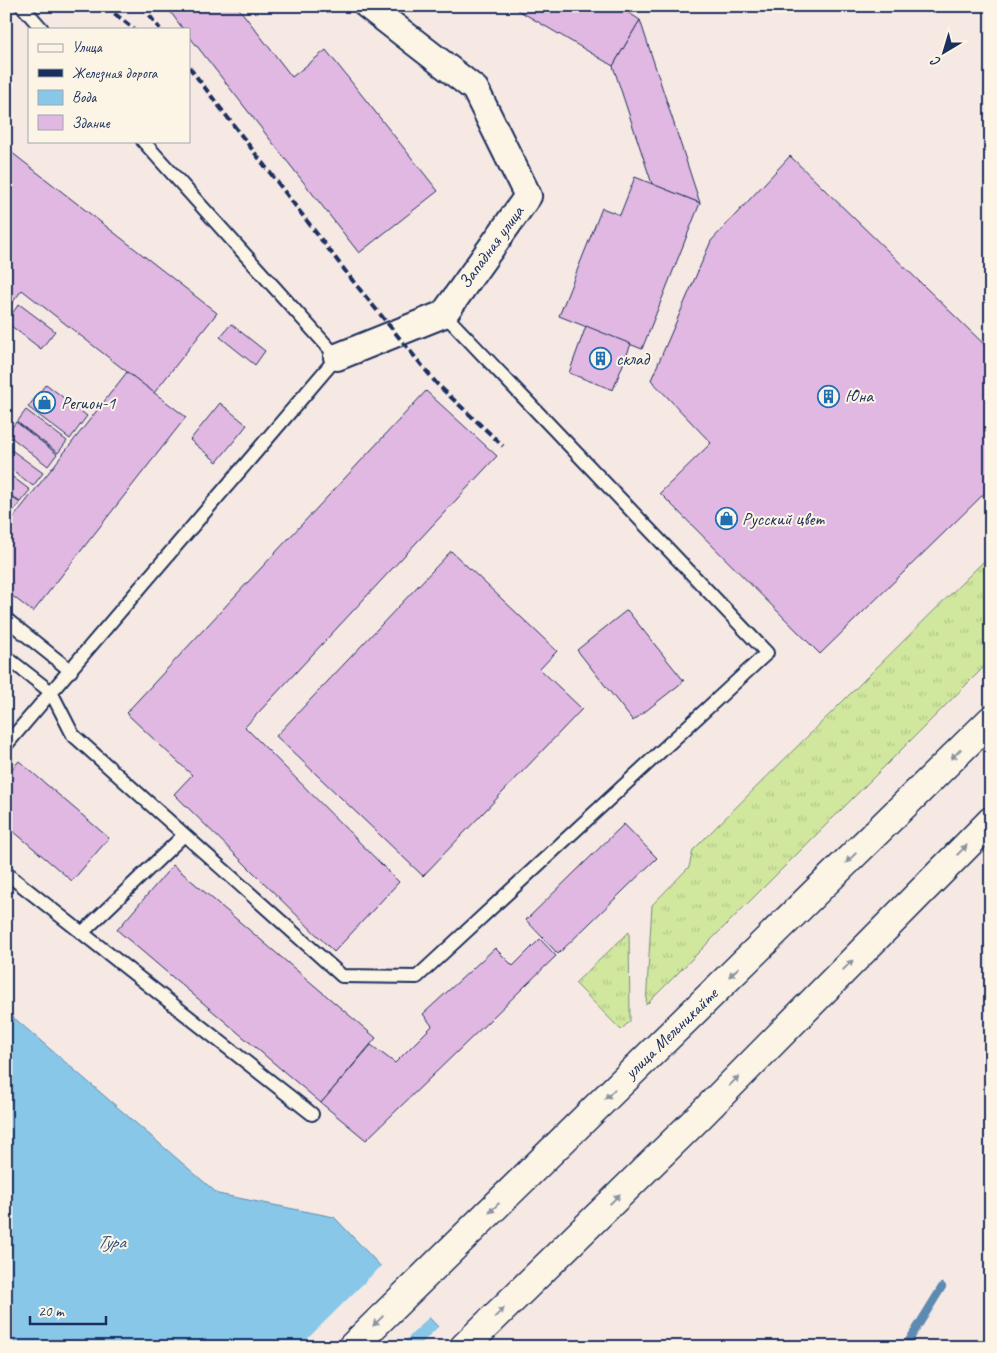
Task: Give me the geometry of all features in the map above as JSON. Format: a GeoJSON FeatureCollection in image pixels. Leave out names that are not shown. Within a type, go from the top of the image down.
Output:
{"type":"FeatureCollection","features":[{"type":"Feature","properties":{"kind":"main road","name":"улица Мельникайте"},"geometry":{"type":"LineString","coordinates":[[352,1347],[991,720]]}},
{"type":"Feature","properties":{"kind":"main road"},"geometry":{"type":"LineString","coordinates":[[464,1347],[700,1116],[991,821]]}},
{"type":"Feature","properties":{"kind":"street","name":"Западная улица"},"geometry":{"type":"LineString","coordinates":[[368,6],[475,89],[528,196],[444,314]]}},
{"type":"Feature","properties":{"kind":"street"},"geometry":{"type":"LineString","coordinates":[[337,357],[444,314]]}},
{"type":"Feature","properties":{"kind":"lane"},"geometry":{"type":"LineString","coordinates":[[22,6],[41,28]]}},
{"type":"Feature","properties":{"kind":"lane"},"geometry":{"type":"LineString","coordinates":[[6,745],[337,357],[144,142]]}},
{"type":"Feature","properties":{"kind":"lane"},"geometry":{"type":"LineString","coordinates":[[6,657],[51,692],[73,735],[342,976],[417,977],[767,653],[444,314]]}},
{"type":"Feature","properties":{"kind":"lane"},"geometry":{"type":"LineString","coordinates":[[6,619],[71,671]]}},
{"type":"Feature","properties":{"kind":"lane"},"geometry":{"type":"LineString","coordinates":[[82,933],[184,835]]}},
{"type":"Feature","properties":{"kind":"lane"},"geometry":{"type":"LineString","coordinates":[[6,873],[312,1114]]}},
{"type":"Feature","properties":{"kind":"green space"},"geometry":{"type":"Polygon","coordinates":[[[991,554],[991,660],[646,1005],[652,905],[689,867],[693,850],[991,554]]]}},
{"type":"Feature","properties":{"kind":"green space"},"geometry":{"type":"Polygon","coordinates":[[[629,932],[630,1021],[621,1030],[575,983],[629,932]]]}},
{"type":"Feature","properties":{"kind":"water","name":"Тура"},"geometry":{"type":"Polygon","coordinates":[[[6,1011],[218,1194],[334,1217],[457,1347],[6,1347],[6,1011]]]}},
{"type":"Feature","properties":{"kind":"pier"},"geometry":{"type":"Polygon","coordinates":[[[383,1264],[431,1315],[399,1347],[299,1347],[383,1264]]]}},
{"type":"Feature","properties":{"kind":"pier"},"geometry":{"type":"Polygon","coordinates":[[[440,1325],[459,1347],[418,1347],[440,1325]]]}},
{"type":"Feature","properties":{"kind":"building"},"geometry":{"type":"Polygon","coordinates":[[[166,6],[237,6],[292,77],[326,50],[438,191],[359,253],[190,37],[190,28],[182,28],[166,6]]]}},
{"type":"Feature","properties":{"kind":"building"},"geometry":{"type":"Polygon","coordinates":[[[511,6],[618,6],[640,20],[613,66],[511,6]]]}},
{"type":"Feature","properties":{"kind":"building"},"geometry":{"type":"Polygon","coordinates":[[[640,20],[700,203],[652,184],[613,66],[640,20]]]}},
{"type":"Feature","properties":{"kind":"building"},"geometry":{"type":"Polygon","coordinates":[[[6,148],[217,313],[154,393],[22,290],[6,311],[6,148]]]}},
{"type":"Feature","properties":{"kind":"building","name":"Юна"},"geometry":{"type":"Polygon","coordinates":[[[790,156],[991,351],[991,487],[820,654],[660,493],[711,443],[651,380],[711,241],[790,156]]]}},
{"type":"Feature","properties":{"kind":"building"},"geometry":{"type":"Polygon","coordinates":[[[635,177],[700,203],[642,349],[559,316],[602,208],[620,215],[635,177]]]}},
{"type":"Feature","properties":{"kind":"building"},"geometry":{"type":"Polygon","coordinates":[[[19,304],[55,331],[41,349],[6,322],[19,304]]]}},
{"type":"Feature","properties":{"kind":"building"},"geometry":{"type":"Polygon","coordinates":[[[231,324],[265,351],[255,365],[220,337],[231,324]]]}},
{"type":"Feature","properties":{"kind":"building","name":"склад"},"geometry":{"type":"Polygon","coordinates":[[[586,326],[631,344],[613,390],[569,373],[586,326]]]}},
{"type":"Feature","properties":{"kind":"building"},"geometry":{"type":"Polygon","coordinates":[[[127,372],[186,417],[33,612],[6,591],[6,527],[127,372]]]}},
{"type":"Feature","properties":{"kind":"building"},"geometry":{"type":"Polygon","coordinates":[[[46,384],[87,416],[70,439],[28,407],[46,384]]]}},
{"type":"Feature","properties":{"kind":"building"},"geometry":{"type":"Polygon","coordinates":[[[426,391],[497,456],[245,727],[399,882],[334,952],[174,794],[192,775],[126,713],[426,391]]]}},
{"type":"Feature","properties":{"kind":"building"},"geometry":{"type":"Polygon","coordinates":[[[220,403],[247,425],[217,462],[190,440],[220,403]]]}},
{"type":"Feature","properties":{"kind":"building"},"geometry":{"type":"Polygon","coordinates":[[[26,410],[67,441],[58,453],[17,422],[26,410]]]}},
{"type":"Feature","properties":{"kind":"building"},"geometry":{"type":"Polygon","coordinates":[[[16,422],[57,454],[48,466],[7,434],[16,422]]]}},
{"type":"Feature","properties":{"kind":"building"},"geometry":{"type":"Polygon","coordinates":[[[6,446],[43,473],[33,486],[6,465],[6,446]]]}},
{"type":"Feature","properties":{"kind":"building"},"geometry":{"type":"Polygon","coordinates":[[[6,472],[30,490],[20,502],[6,492],[6,472]]]}},
{"type":"Feature","properties":{"kind":"building"},"geometry":{"type":"Polygon","coordinates":[[[6,493],[20,503],[10,515],[6,512],[6,493]]]}},
{"type":"Feature","properties":{"kind":"building"},"geometry":{"type":"Polygon","coordinates":[[[451,551],[557,651],[540,669],[582,709],[423,876],[276,736],[451,551]]]}},
{"type":"Feature","properties":{"kind":"building"},"geometry":{"type":"Polygon","coordinates":[[[627,610],[684,681],[633,721],[577,650],[627,610]]]}},
{"type":"Feature","properties":{"kind":"building"},"geometry":{"type":"Polygon","coordinates":[[[6,663],[14,669],[6,679],[6,663]]]}},
{"type":"Feature","properties":{"kind":"building"},"geometry":{"type":"Polygon","coordinates":[[[19,761],[109,838],[72,881],[6,825],[6,776],[19,761]]]}},
{"type":"Feature","properties":{"kind":"building"},"geometry":{"type":"Polygon","coordinates":[[[624,824],[657,858],[558,954],[526,920],[624,824]]]}},
{"type":"Feature","properties":{"kind":"building"},"geometry":{"type":"Polygon","coordinates":[[[173,865],[376,1038],[321,1103],[117,930],[173,865]]]}},
{"type":"Feature","properties":{"kind":"building"},"geometry":{"type":"Polygon","coordinates":[[[540,939],[556,956],[366,1140],[321,1103],[371,1045],[395,1063],[432,1026],[423,1014],[495,948],[513,966],[540,939]]]}},
{"type":"Feature","properties":{"kind":"waterway"},"geometry":{"type":"LineString","coordinates":[[905,1347],[942,1287]]}},
{"type":"Feature","properties":{"kind":"railway"},"geometry":{"type":"LineString","coordinates":[[105,6],[133,28]]}},
{"type":"Feature","properties":{"kind":"railway"},"geometry":{"type":"LineString","coordinates":[[142,6],[159,28]]}},
{"type":"Feature","properties":{"kind":"railway"},"geometry":{"type":"LineString","coordinates":[[190,68],[353,281],[437,384],[503,446]]}},
{"type":"Feature","properties":{"kind":"place","name":"склад"},"geometry":{"type":"Point","coordinates":[600,359]}},
{"type":"Feature","properties":{"kind":"place","name":"Юна"},"geometry":{"type":"Point","coordinates":[829,396]}},
{"type":"Feature","properties":{"kind":"place","name":"Регион-1"},"geometry":{"type":"Point","coordinates":[45,403]}},
{"type":"Feature","properties":{"kind":"place","name":"Русский цвет"},"geometry":{"type":"Point","coordinates":[726,519]}}]}
